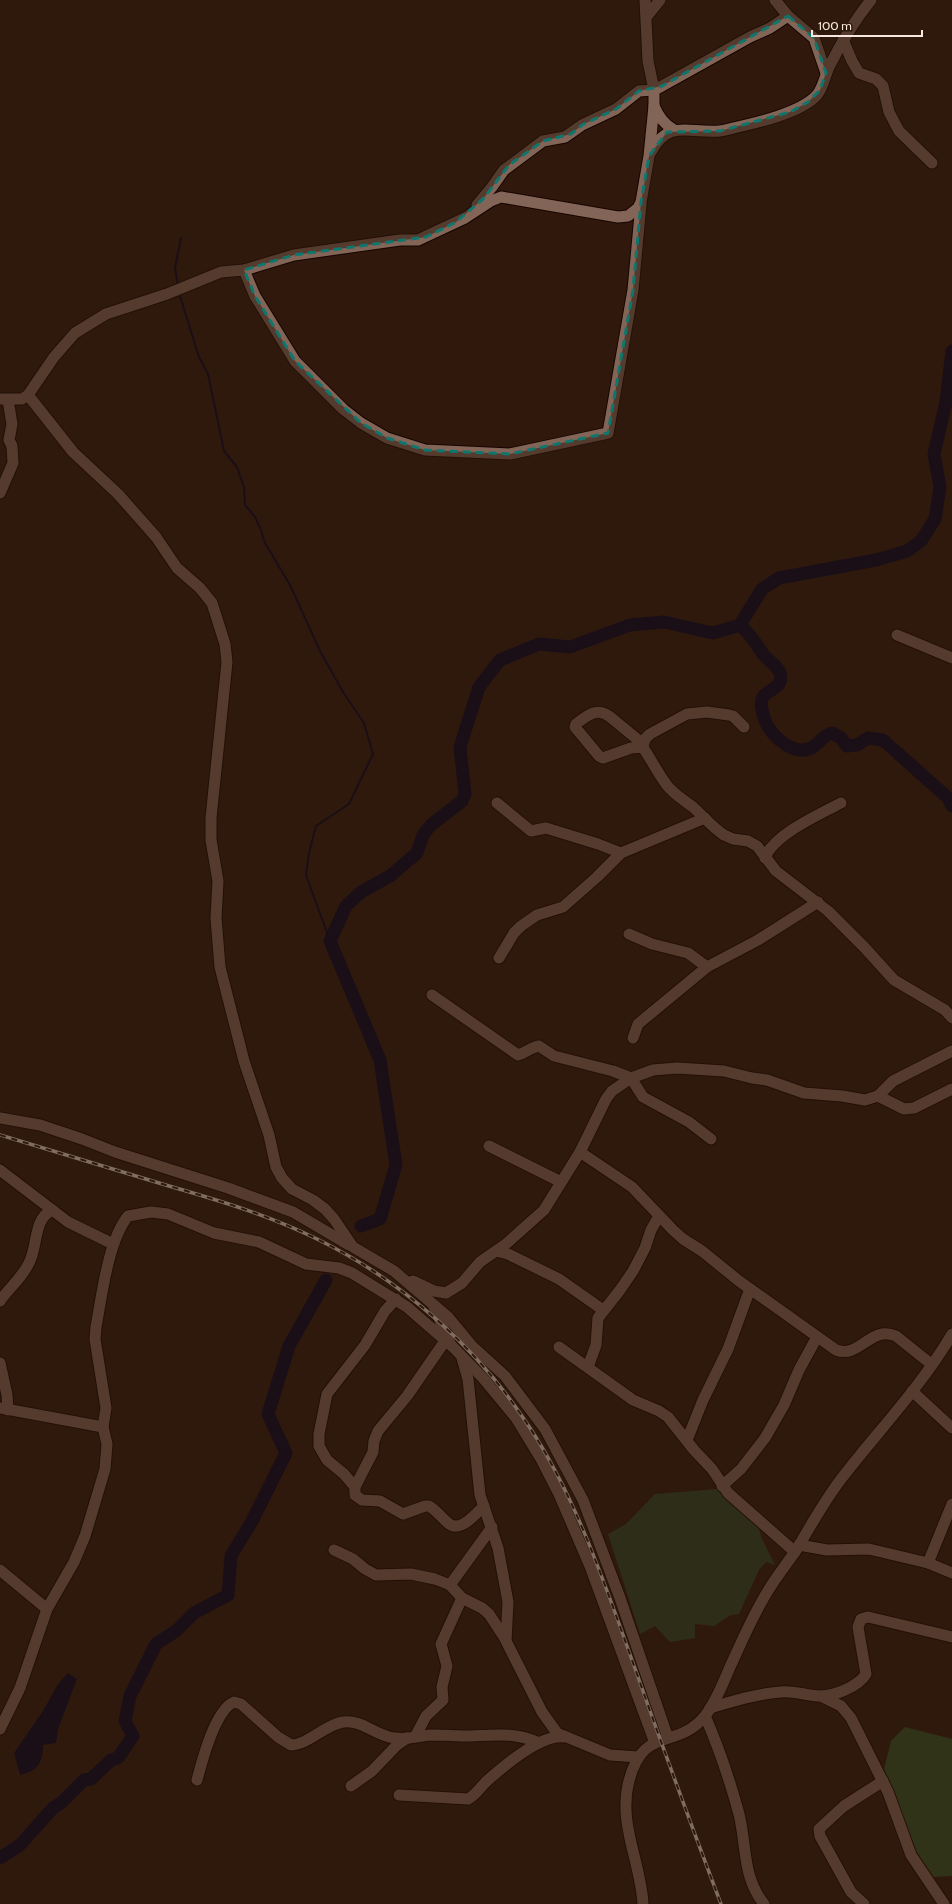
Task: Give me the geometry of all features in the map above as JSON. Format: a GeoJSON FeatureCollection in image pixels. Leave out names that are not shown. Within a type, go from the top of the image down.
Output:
{"type":"FeatureCollection","features":[{"type":"Feature","properties":{"kind":"street"},"geometry":{"type":"LineString","coordinates":[[244,270],[255,296],[295,361],[343,409],[361,423],[387,438],[407,446],[425,450],[510,454],[608,433],[634,290],[641,202],[649,156],[654,106],[654,90],[648,61],[647,16],[645,0]]}},
{"type":"Feature","properties":{"kind":"street"},"geometry":{"type":"LineString","coordinates":[[647,16],[660,0]]}},
{"type":"Feature","properties":{"kind":"street"},"geometry":{"type":"LineString","coordinates":[[775,0],[788,16],[814,38],[826,73]]}},
{"type":"Feature","properties":{"kind":"street"},"geometry":{"type":"LineString","coordinates":[[654,106],[658,116],[666,125],[674,130],[708,132],[720,131],[790,112],[808,102],[816,95],[843,40],[871,0]]}},
{"type":"Feature","properties":{"kind":"street"},"geometry":{"type":"LineString","coordinates":[[456,222],[483,198],[509,165],[543,140],[565,137],[582,125],[616,109],[639,91],[654,90],[750,37],[770,28],[788,16]]}},
{"type":"Feature","properties":{"kind":"street"},"geometry":{"type":"LineString","coordinates":[[843,40],[859,73],[876,79],[883,86],[889,112],[899,131],[932,163]]}},
{"type":"Feature","properties":{"kind":"street"},"geometry":{"type":"LineString","coordinates":[[649,156],[662,136],[674,130]]}},
{"type":"Feature","properties":{"kind":"street"},"geometry":{"type":"LineString","coordinates":[[0,493],[13,463],[12,446],[10,440],[12,424],[4,399],[22,399],[28,395],[64,345],[75,333],[106,314],[191,286],[221,272],[244,270],[294,255],[400,240],[418,240],[475,212],[490,201],[501,197],[618,217],[628,216],[635,212],[641,202]]}},
{"type":"Feature","properties":{"kind":"street"},"geometry":{"type":"LineString","coordinates":[[28,395],[73,452],[118,494],[156,537],[177,568],[203,591],[212,603],[217,616],[225,644],[227,662],[211,818],[211,840],[218,881],[216,918],[220,967],[244,1061],[269,1135],[276,1167],[282,1178],[292,1189],[313,1200],[334,1219],[352,1247]]}},
{"type":"Feature","properties":{"kind":"street"},"geometry":{"type":"LineString","coordinates":[[897,635],[952,658]]}},
{"type":"Feature","properties":{"kind":"street"},"geometry":{"type":"LineString","coordinates":[[643,747],[645,740],[650,734],[687,714],[706,712],[729,715],[733,716],[744,727]]}},
{"type":"Feature","properties":{"kind":"street"},"geometry":{"type":"LineString","coordinates":[[643,747],[631,748],[603,758],[599,756],[575,727],[576,724],[592,713],[604,713],[637,739],[643,747],[666,784],[675,794],[705,818],[724,836],[753,843],[776,871],[818,902],[848,930],[894,980],[945,1010],[952,1018]]}},
{"type":"Feature","properties":{"kind":"street"},"geometry":{"type":"LineString","coordinates":[[497,803],[531,831],[546,828],[621,853]]}},
{"type":"Feature","properties":{"kind":"street"},"geometry":{"type":"LineString","coordinates":[[765,858],[770,848],[793,830],[841,803]]}},
{"type":"Feature","properties":{"kind":"street"},"geometry":{"type":"LineString","coordinates":[[499,958],[514,933],[521,926],[537,915],[563,907],[597,877],[621,853],[705,818]]}},
{"type":"Feature","properties":{"kind":"street"},"geometry":{"type":"LineString","coordinates":[[633,1038],[638,1024],[707,967],[758,940],[818,902]]}},
{"type":"Feature","properties":{"kind":"street"},"geometry":{"type":"LineString","coordinates":[[629,934],[652,944],[688,953],[707,967]]}},
{"type":"Feature","properties":{"kind":"street"},"geometry":{"type":"LineString","coordinates":[[432,995],[518,1055],[539,1046],[554,1056],[613,1071],[631,1078],[643,1097],[689,1122],[711,1139]]}},
{"type":"Feature","properties":{"kind":"street"},"geometry":{"type":"LineString","coordinates":[[0,1118],[40,1125],[286,1209],[394,1271],[441,1294],[446,1293],[462,1283],[480,1262],[496,1251],[544,1210],[552,1200],[561,1182],[580,1152],[606,1099],[612,1091],[631,1078],[659,1069],[716,1069],[752,1078],[767,1080],[804,1093],[842,1096],[865,1100],[878,1096],[893,1081],[952,1051]]}},
{"type":"Feature","properties":{"kind":"street"},"geometry":{"type":"LineString","coordinates":[[878,1096],[904,1109],[914,1108],[952,1089]]}},
{"type":"Feature","properties":{"kind":"street"},"geometry":{"type":"LineString","coordinates":[[489,1146],[561,1182]]}},
{"type":"Feature","properties":{"kind":"street"},"geometry":{"type":"LineString","coordinates":[[580,1152],[632,1187],[683,1239],[702,1251],[750,1289],[836,1350],[846,1352],[856,1348],[881,1333],[889,1333],[896,1336],[932,1364]]}},
{"type":"Feature","properties":{"kind":"street"},"geometry":{"type":"LineString","coordinates":[[0,1170],[68,1222],[113,1244]]}},
{"type":"Feature","properties":{"kind":"street"},"geometry":{"type":"LineString","coordinates":[[0,1301],[29,1263],[39,1224],[43,1217],[52,1210]]}},
{"type":"Feature","properties":{"kind":"street"},"geometry":{"type":"LineString","coordinates":[[0,1729],[20,1688],[47,1609],[56,1590],[74,1562],[91,1521],[105,1469],[107,1444],[103,1428],[105,1403],[95,1339],[113,1244],[120,1228],[128,1216],[151,1212],[168,1214],[214,1233],[259,1242],[306,1264],[339,1268],[369,1282],[396,1299],[453,1347],[488,1383],[516,1418],[541,1459],[559,1494],[590,1566],[655,1743]]}},
{"type":"Feature","properties":{"kind":"street"},"geometry":{"type":"LineString","coordinates":[[588,1368],[596,1345],[596,1325],[604,1310],[633,1271],[642,1254],[651,1230],[659,1216]]}},
{"type":"Feature","properties":{"kind":"street"},"geometry":{"type":"LineString","coordinates":[[496,1251],[508,1254],[559,1279],[604,1310]]}},
{"type":"Feature","properties":{"kind":"street"},"geometry":{"type":"LineString","coordinates":[[394,1271],[448,1317],[472,1346],[504,1376],[553,1442],[583,1500],[620,1598],[668,1738]]}},
{"type":"Feature","properties":{"kind":"street"},"geometry":{"type":"LineString","coordinates":[[687,1440],[703,1400],[728,1349],[750,1289]]}},
{"type":"Feature","properties":{"kind":"street"},"geometry":{"type":"LineString","coordinates":[[355,1487],[344,1474],[327,1460],[319,1446],[319,1434],[327,1394],[365,1346],[385,1311],[396,1299]]}},
{"type":"Feature","properties":{"kind":"street"},"geometry":{"type":"LineString","coordinates":[[432,1303],[468,1379],[480,1495],[492,1527],[500,1557],[508,1602],[506,1641]]}},
{"type":"Feature","properties":{"kind":"street"},"geometry":{"type":"LineString","coordinates":[[643,1904],[641,1882],[628,1830],[626,1801],[628,1784],[638,1757],[655,1743],[690,1731],[708,1712],[720,1692],[755,1612],[845,1474],[888,1423],[932,1364],[952,1334]]}},
{"type":"Feature","properties":{"kind":"street"},"geometry":{"type":"LineString","coordinates":[[722,1486],[741,1469],[765,1438],[784,1405],[798,1370],[817,1337]]}},
{"type":"Feature","properties":{"kind":"street"},"geometry":{"type":"LineString","coordinates":[[453,1347],[411,1390],[378,1431],[374,1441],[373,1452],[355,1487],[355,1496],[358,1499],[380,1501],[403,1514],[429,1506],[452,1526],[464,1524],[484,1506]]}},
{"type":"Feature","properties":{"kind":"street"},"geometry":{"type":"LineString","coordinates":[[560,1347],[633,1400],[659,1411],[668,1417],[694,1450],[712,1469],[722,1486],[734,1500],[797,1549],[869,1549],[928,1563],[952,1573]]}},
{"type":"Feature","properties":{"kind":"street"},"geometry":{"type":"LineString","coordinates":[[0,1363],[7,1395],[4,1409],[103,1428]]}},
{"type":"Feature","properties":{"kind":"street"},"geometry":{"type":"LineString","coordinates":[[912,1391],[952,1428]]}},
{"type":"Feature","properties":{"kind":"street"},"geometry":{"type":"LineString","coordinates":[[928,1563],[952,1504]]}},
{"type":"Feature","properties":{"kind":"street"},"geometry":{"type":"LineString","coordinates":[[450,1585],[492,1527]]}},
{"type":"Feature","properties":{"kind":"street"},"geometry":{"type":"LineString","coordinates":[[334,1550],[353,1559],[365,1569],[376,1575],[411,1574],[435,1579],[450,1585],[462,1598],[486,1611],[506,1641],[546,1720],[557,1733],[610,1755],[638,1757]]}},
{"type":"Feature","properties":{"kind":"street"},"geometry":{"type":"LineString","coordinates":[[0,1570],[47,1609]]}},
{"type":"Feature","properties":{"kind":"street"},"geometry":{"type":"LineString","coordinates":[[351,1786],[372,1771],[397,1745],[411,1737],[426,1716],[443,1700],[442,1687],[447,1666],[441,1644],[462,1598]]}},
{"type":"Feature","properties":{"kind":"street"},"geometry":{"type":"LineString","coordinates":[[820,1696],[845,1690],[863,1680],[866,1674],[858,1627],[861,1619],[868,1617],[887,1620],[926,1632],[952,1637]]}},
{"type":"Feature","properties":{"kind":"street"},"geometry":{"type":"LineString","coordinates":[[708,1712],[748,1697],[782,1691],[820,1696],[841,1706],[851,1718],[882,1781],[902,1825],[911,1854],[944,1904]]}},
{"type":"Feature","properties":{"kind":"street"},"geometry":{"type":"LineString","coordinates":[[197,1780],[207,1744],[216,1724],[228,1706],[234,1702],[241,1704],[278,1737],[291,1745],[302,1742],[332,1726],[345,1722],[358,1723],[390,1738],[510,1734],[528,1738],[539,1743]]}},
{"type":"Feature","properties":{"kind":"street"},"geometry":{"type":"LineString","coordinates":[[708,1712],[739,1816],[744,1855],[751,1883],[764,1904]]}},
{"type":"Feature","properties":{"kind":"street"},"geometry":{"type":"LineString","coordinates":[[399,1795],[468,1799],[498,1772],[539,1743],[553,1737],[565,1737]]}},
{"type":"Feature","properties":{"kind":"street"},"geometry":{"type":"LineString","coordinates":[[864,1904],[850,1892],[820,1836],[819,1830],[844,1806],[882,1781]]}},
{"type":"Feature","properties":{"kind":"street"},"geometry":{"type":"LineString","coordinates":[[948,1904],[952,1898]]}},
{"type":"Feature","properties":{"kind":"highlighted area"},"geometry":{"type":"Polygon","coordinates":[[[788,16],[814,38],[826,73],[820,90],[808,102],[790,112],[720,131],[667,132],[649,156],[641,202],[633,290],[608,433],[510,454],[425,450],[387,438],[361,423],[295,361],[255,296],[244,270],[294,255],[426,237],[456,222],[483,199],[509,165],[543,141],[571,134],[582,125],[616,109],[639,91],[662,86],[788,16]]]}},
{"type":"Feature","properties":{"kind":"green space"},"geometry":{"type":"Polygon","coordinates":[[[717,1489],[758,1525],[762,1539],[775,1565],[766,1562],[759,1570],[739,1614],[731,1615],[714,1626],[695,1624],[695,1638],[670,1642],[655,1626],[640,1634],[608,1534],[626,1524],[655,1494],[717,1489]]]}},
{"type":"Feature","properties":{"kind":"green space"},"geometry":{"type":"Polygon","coordinates":[[[905,1727],[952,1739],[952,1876],[933,1877],[920,1861],[888,1788],[884,1769],[891,1741],[905,1727]]]}},
{"type":"Feature","properties":{"kind":"water"},"geometry":{"type":"Polygon","coordinates":[[[68,1673],[77,1679],[58,1729],[56,1743],[43,1745],[42,1757],[38,1766],[31,1771],[20,1775],[14,1753],[43,1711],[58,1684],[68,1673]]]}},
{"type":"Feature","properties":{"kind":"waterway"},"geometry":{"type":"LineString","coordinates":[[178,286],[175,268],[181,238]]}},
{"type":"Feature","properties":{"kind":"waterway"},"geometry":{"type":"LineString","coordinates":[[179,293],[199,357],[208,374],[224,451],[237,467],[244,487],[245,505],[255,517],[265,543],[290,585],[320,651],[343,692],[364,723],[373,754],[349,804],[316,826],[309,853],[306,875],[330,941]]}},
{"type":"Feature","properties":{"kind":"waterway"},"geometry":{"type":"LineString","coordinates":[[361,1226],[380,1219],[396,1165],[380,1060],[330,941],[346,906],[361,892],[390,876],[417,853],[423,835],[431,825],[462,801],[465,794],[460,747],[479,687],[500,660],[539,644],[570,647],[630,625],[664,622],[713,633],[740,625],[762,589],[779,578],[876,560],[907,551],[921,541],[935,519],[940,487],[934,454],[946,402],[952,351]]}},
{"type":"Feature","properties":{"kind":"waterway"},"geometry":{"type":"LineString","coordinates":[[740,625],[765,657],[777,667],[779,671],[781,678],[780,682],[763,697],[761,703],[765,721],[778,739],[791,748],[798,750],[806,750],[813,747],[826,735],[832,733],[841,738],[847,746],[857,745],[868,738],[883,740],[948,798],[952,806]]}},
{"type":"Feature","properties":{"kind":"waterway"},"geometry":{"type":"LineString","coordinates":[[0,1858],[20,1845],[53,1808],[61,1803],[84,1780],[91,1779],[111,1760],[118,1758],[133,1736],[125,1721],[130,1696],[156,1644],[176,1631],[194,1613],[228,1595],[231,1556],[252,1521],[286,1453],[268,1414],[289,1346],[326,1280]]}},
{"type":"Feature","properties":{"kind":"railway"},"geometry":{"type":"LineString","coordinates":[[0,1135],[227,1203],[301,1231],[350,1257],[381,1276],[410,1297],[463,1345],[510,1399],[530,1428],[547,1456],[577,1516],[603,1579],[721,1904]]}}]}
